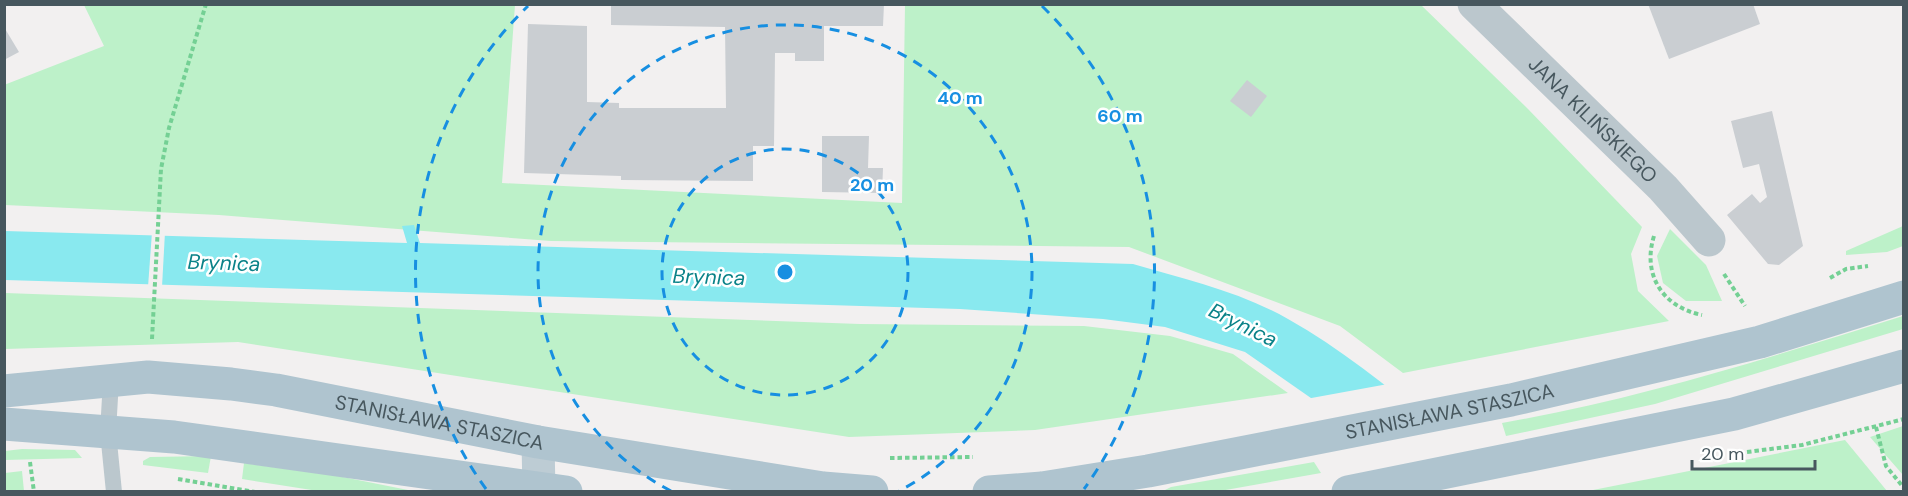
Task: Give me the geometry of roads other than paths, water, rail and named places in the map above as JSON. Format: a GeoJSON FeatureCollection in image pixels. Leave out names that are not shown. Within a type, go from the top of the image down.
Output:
{"type":"FeatureCollection","features":[{"type":"Feature","properties":{"kind":"main road","name":"STANISŁAWA STASZICA"},"geometry":{"type":"LineString","coordinates":[[989,492],[1042,488],[1148,471],[1510,400],[1760,342],[1904,297]]}},
{"type":"Feature","properties":{"kind":"main road"},"geometry":{"type":"LineString","coordinates":[[1348,492],[1734,414],[1904,366]]}},
{"type":"Feature","properties":{"kind":"main road","name":"STANISŁAWA STASZICA"},"geometry":{"type":"LineString","coordinates":[[4,391],[148,376],[276,390],[538,442],[823,488],[872,492]]}},
{"type":"Feature","properties":{"kind":"main road"},"geometry":{"type":"LineString","coordinates":[[4,424],[174,436],[548,490]]}},
{"type":"Feature","properties":{"kind":"street","name":"JANA KILIŃSKIEGO"},"geometry":{"type":"LineString","coordinates":[[1474,4],[1679,207],[1709,240]]}},
{"type":"Feature","properties":{"kind":"street"},"geometry":{"type":"LineString","coordinates":[[538,442],[548,490]]}},
{"type":"Feature","properties":{"kind":"lane"},"geometry":{"type":"LineString","coordinates":[[111,380],[108,432],[114,492]]}},
{"type":"Feature","properties":{"kind":"water","name":"Brynica"},"geometry":{"type":"Polygon","coordinates":[[[414,225],[420,243],[1133,264],[1232,294],[1288,319],[1344,355],[1433,423],[1354,428],[1245,352],[1165,327],[1103,319],[960,309],[5,280],[5,231],[407,243],[402,226],[414,225]]]}}]}
